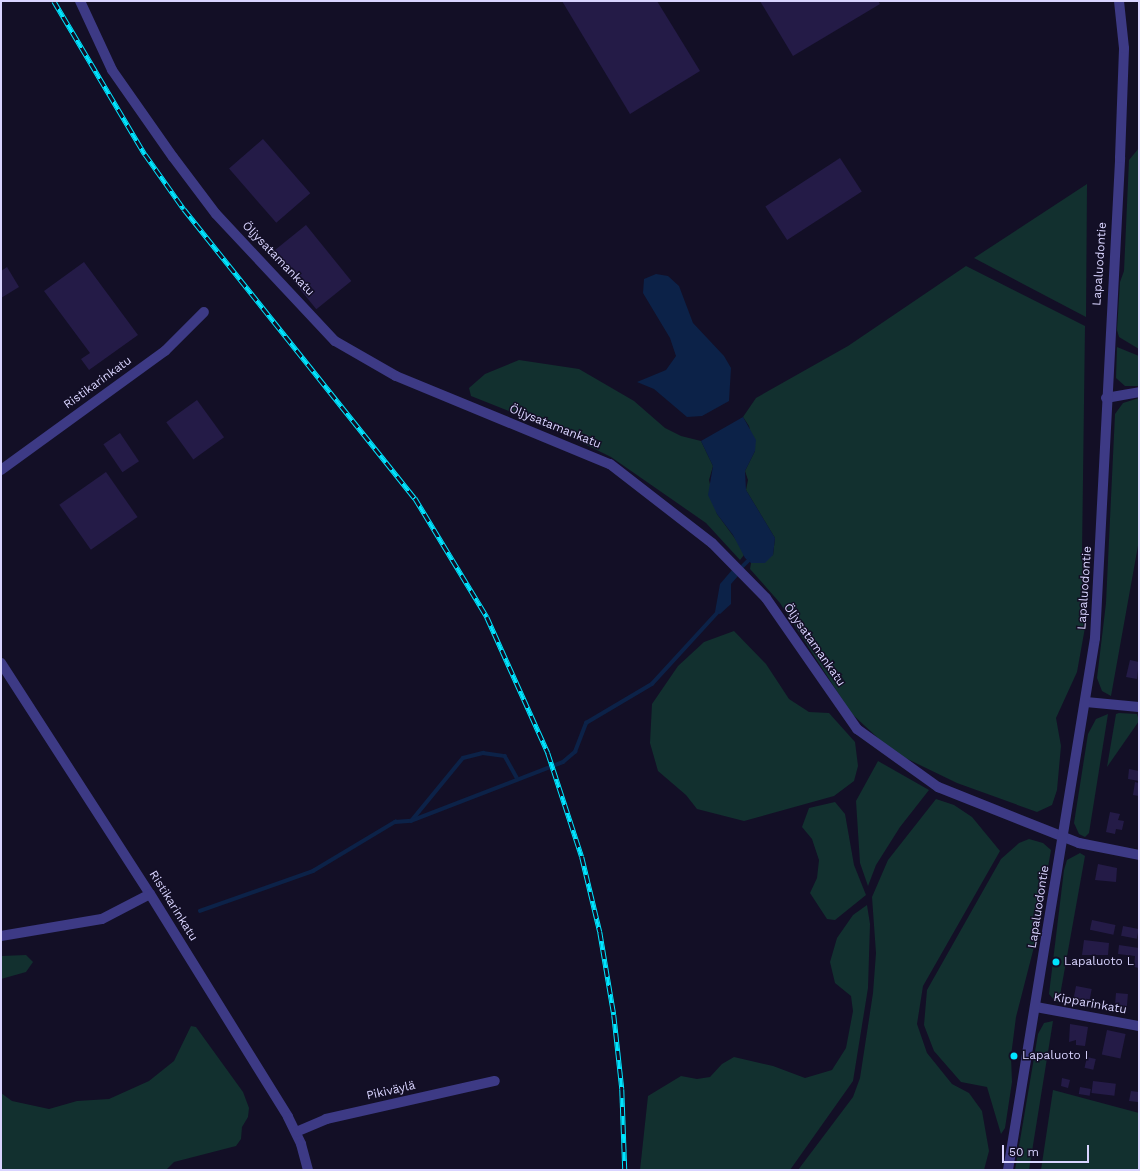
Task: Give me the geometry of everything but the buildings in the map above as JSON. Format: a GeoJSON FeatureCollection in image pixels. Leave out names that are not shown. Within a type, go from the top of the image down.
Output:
{"type":"FeatureCollection","features":[{"type":"Feature","properties":{"kind":"street","name":"Öljysatamankatu"},"geometry":{"type":"LineString","coordinates":[[80,1],[112,70],[216,214],[336,341],[396,376],[610,464],[712,543],[766,598],[857,729],[938,787],[1064,838],[1089,846],[1139,856]]}},
{"type":"Feature","properties":{"kind":"street","name":"Lapaluodontie"},"geometry":{"type":"LineString","coordinates":[[1008,1170],[1086,702],[1100,575],[1106,398],[1120,151],[1124,48],[1120,1]]}},
{"type":"Feature","properties":{"kind":"street","name":"Ristikarinkatu"},"geometry":{"type":"LineString","coordinates":[[1,470],[165,351],[204,312]]}},
{"type":"Feature","properties":{"kind":"street"},"geometry":{"type":"LineString","coordinates":[[1106,398],[1139,392]]}},
{"type":"Feature","properties":{"kind":"street","name":"Ristikarinkatu"},"geometry":{"type":"LineString","coordinates":[[1,663],[150,894],[296,1132],[308,1170]]}},
{"type":"Feature","properties":{"kind":"street"},"geometry":{"type":"LineString","coordinates":[[1086,702],[1139,707]]}},
{"type":"Feature","properties":{"kind":"street"},"geometry":{"type":"LineString","coordinates":[[1,936],[102,919],[150,894]]}},
{"type":"Feature","properties":{"kind":"street","name":"Kipparinkatu"},"geometry":{"type":"LineString","coordinates":[[1036,1007],[1139,1026]]}},
{"type":"Feature","properties":{"kind":"street","name":"Pikiväylä"},"geometry":{"type":"LineString","coordinates":[[296,1132],[326,1119],[494,1081]]}},
{"type":"Feature","properties":{"kind":"green space"},"geometry":{"type":"Polygon","coordinates":[[[1139,148],[1139,349],[1119,337],[1117,330],[1120,282],[1124,271],[1129,160],[1139,148]]]}},
{"type":"Feature","properties":{"kind":"green space"},"geometry":{"type":"Polygon","coordinates":[[[1087,184],[1086,317],[974,258],[1087,184]]]}},
{"type":"Feature","properties":{"kind":"green space"},"geometry":{"type":"Polygon","coordinates":[[[966,266],[1085,326],[1082,554],[1086,622],[1077,672],[1056,718],[1061,746],[1057,790],[1052,805],[1037,812],[957,783],[893,752],[851,713],[780,603],[750,569],[751,563],[773,555],[775,538],[746,490],[748,480],[745,471],[755,451],[749,426],[743,417],[756,398],[848,346],[966,266]]]}},
{"type":"Feature","properties":{"kind":"green space"},"geometry":{"type":"Polygon","coordinates":[[[1117,347],[1139,356],[1139,386],[1125,386],[1116,378],[1117,347]]]}},
{"type":"Feature","properties":{"kind":"green space"},"geometry":{"type":"Polygon","coordinates":[[[519,360],[579,369],[634,401],[665,428],[681,436],[701,441],[713,466],[709,480],[717,514],[742,548],[744,555],[740,560],[706,523],[611,457],[554,429],[471,396],[469,388],[485,374],[519,360]]]}},
{"type":"Feature","properties":{"kind":"green space"},"geometry":{"type":"Polygon","coordinates":[[[1139,398],[1139,540],[1111,696],[1102,691],[1097,678],[1106,603],[1115,414],[1123,403],[1139,398]]]}},
{"type":"Feature","properties":{"kind":"green space"},"geometry":{"type":"Polygon","coordinates":[[[734,631],[766,664],[789,699],[809,712],[829,713],[855,742],[858,766],[854,781],[834,796],[744,821],[697,809],[686,795],[658,771],[650,743],[652,704],[678,666],[704,642],[734,631]]]}},
{"type":"Feature","properties":{"kind":"green space"},"geometry":{"type":"Polygon","coordinates":[[[1108,714],[1089,833],[1085,837],[1079,834],[1074,823],[1088,734],[1096,719],[1108,714]]]}},
{"type":"Feature","properties":{"kind":"green space"},"geometry":{"type":"Polygon","coordinates":[[[1116,714],[1137,714],[1139,721],[1107,767],[1116,714]]]}},
{"type":"Feature","properties":{"kind":"green space"},"geometry":{"type":"Polygon","coordinates":[[[878,761],[929,790],[900,827],[876,865],[868,886],[860,863],[856,801],[878,761]]]}},
{"type":"Feature","properties":{"kind":"green space"},"geometry":{"type":"Polygon","coordinates":[[[936,799],[954,805],[972,817],[1000,851],[923,986],[917,1024],[927,1053],[952,1084],[969,1093],[982,1111],[989,1151],[984,1170],[798,1170],[853,1097],[860,1078],[873,993],[876,953],[872,897],[888,860],[936,799]]]}},
{"type":"Feature","properties":{"kind":"green space"},"geometry":{"type":"Polygon","coordinates":[[[835,802],[845,814],[854,865],[866,895],[835,920],[827,919],[810,893],[817,878],[819,860],[812,839],[802,827],[809,808],[835,802]]]}},
{"type":"Feature","properties":{"kind":"green space"},"geometry":{"type":"Polygon","coordinates":[[[1029,839],[1043,843],[1051,850],[1035,943],[1016,1017],[1011,1056],[1012,1082],[1005,1128],[1001,1134],[987,1087],[961,1082],[934,1051],[924,1025],[927,990],[1001,859],[1019,843],[1029,839]]]}},
{"type":"Feature","properties":{"kind":"green space"},"geometry":{"type":"Polygon","coordinates":[[[1080,853],[1085,856],[1059,1001],[1056,1002],[1049,994],[1064,870],[1067,860],[1080,853]]]}},
{"type":"Feature","properties":{"kind":"green space"},"geometry":{"type":"Polygon","coordinates":[[[867,905],[870,924],[868,988],[853,1081],[790,1170],[640,1170],[648,1096],[681,1076],[697,1079],[710,1077],[722,1064],[734,1057],[773,1066],[805,1078],[832,1070],[846,1048],[853,1011],[851,996],[835,983],[830,962],[837,938],[853,915],[867,905]]]}},
{"type":"Feature","properties":{"kind":"green space"},"geometry":{"type":"Polygon","coordinates":[[[26,955],[33,962],[26,972],[1,979],[1,956],[26,955]]]}},
{"type":"Feature","properties":{"kind":"green space"},"geometry":{"type":"Polygon","coordinates":[[[1053,1021],[1029,1170],[1015,1170],[1038,1034],[1044,1023],[1053,1021]]]}},
{"type":"Feature","properties":{"kind":"green space"},"geometry":{"type":"Polygon","coordinates":[[[191,1026],[196,1027],[243,1092],[249,1108],[248,1117],[242,1127],[241,1139],[236,1146],[174,1162],[166,1170],[1,1170],[1,1093],[12,1101],[49,1109],[77,1101],[109,1099],[149,1081],[174,1061],[191,1026]]]}},
{"type":"Feature","properties":{"kind":"green space"},"geometry":{"type":"Polygon","coordinates":[[[1053,1090],[1139,1113],[1139,1170],[1041,1170],[1053,1090]]]}},
{"type":"Feature","properties":{"kind":"water"},"geometry":{"type":"Polygon","coordinates":[[[656,274],[668,276],[679,286],[693,323],[724,356],[731,368],[729,401],[702,416],[687,417],[654,389],[637,382],[666,370],[676,356],[670,338],[643,293],[644,279],[656,274]]]}},
{"type":"Feature","properties":{"kind":"water"},"geometry":{"type":"Polygon","coordinates":[[[743,417],[756,440],[755,451],[745,471],[746,490],[775,538],[773,555],[765,563],[751,563],[745,558],[733,535],[717,514],[708,495],[713,466],[701,441],[743,417]]]}},
{"type":"Feature","properties":{"kind":"water"},"geometry":{"type":"Polygon","coordinates":[[[732,570],[738,576],[731,584],[731,604],[720,614],[715,612],[720,584],[732,570]]]}},
{"type":"Feature","properties":{"kind":"waterway"},"geometry":{"type":"LineString","coordinates":[[743,566],[748,561]]}},
{"type":"Feature","properties":{"kind":"waterway"},"geometry":{"type":"LineString","coordinates":[[200,911],[313,871],[395,822],[411,821],[563,762],[575,752],[586,723],[652,684],[717,613]]}},
{"type":"Feature","properties":{"kind":"waterway"},"geometry":{"type":"LineString","coordinates":[[412,820],[463,758],[483,753],[505,756],[518,779]]}},
{"type":"Feature","properties":{"kind":"railway"},"geometry":{"type":"LineString","coordinates":[[54,1],[145,154],[184,209],[415,498],[487,617],[548,753],[582,857],[600,932],[614,1015],[622,1089],[625,1170]]}},
{"type":"Feature","properties":{"kind":"place","name":"Lapaluoto L"},"geometry":{"type":"Point","coordinates":[1056,962]}},
{"type":"Feature","properties":{"kind":"place","name":"Lapaluoto I"},"geometry":{"type":"Point","coordinates":[1014,1056]}}]}
